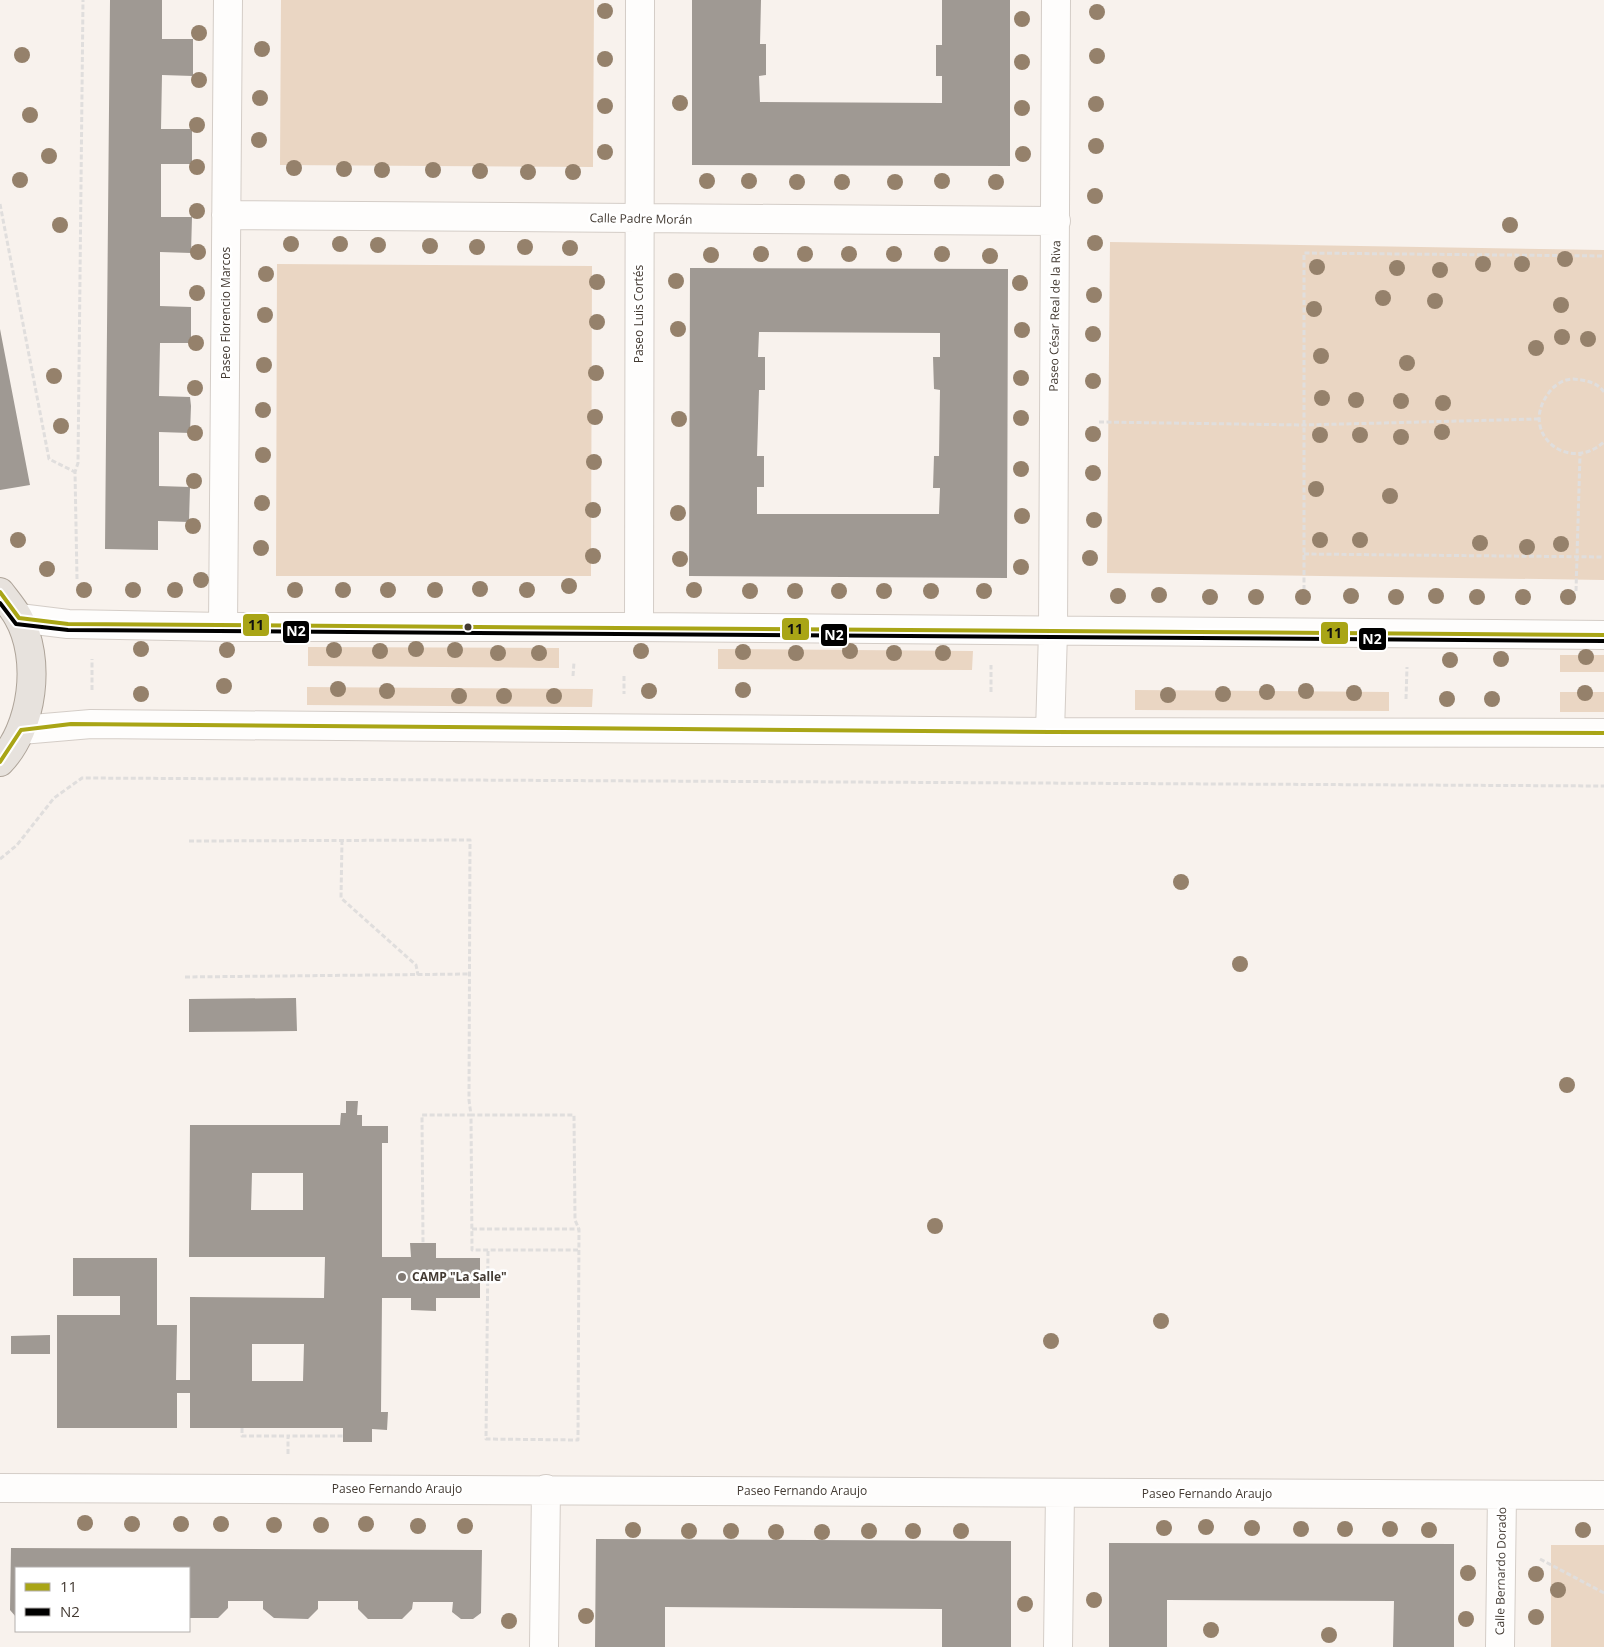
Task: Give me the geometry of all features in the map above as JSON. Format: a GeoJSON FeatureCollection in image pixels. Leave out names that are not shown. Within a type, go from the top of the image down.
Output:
{"type":"FeatureCollection","features":[{"type":"Feature","properties":{"kind":"main road"},"geometry":{"type":"LineString","coordinates":[[0,592],[19,618],[31,664],[31,693],[21,730],[0,762]]}},
{"type":"Feature","properties":{"kind":"street","name":"Paseo Florencio Marcos"},"geometry":{"type":"LineString","coordinates":[[224,627],[228,0]]}},
{"type":"Feature","properties":{"kind":"street","name":"Paseo Luis Cortés"},"geometry":{"type":"LineString","coordinates":[[639,627],[640,0]]}},
{"type":"Feature","properties":{"kind":"street","name":"Paseo César Real de la Riva"},"geometry":{"type":"LineString","coordinates":[[1050,732],[1053,632],[1056,0]]}},
{"type":"Feature","properties":{"kind":"street","name":"Calle Padre Morán"},"geometry":{"type":"LineString","coordinates":[[226,215],[639,219],[1056,220]]}},
{"type":"Feature","properties":{"kind":"street"},"geometry":{"type":"LineString","coordinates":[[19,618],[68,624],[224,627],[639,627],[1053,632],[1604,635]]}},
{"type":"Feature","properties":{"kind":"street"},"geometry":{"type":"LineString","coordinates":[[21,730],[91,724],[1050,732],[1604,733]]}},
{"type":"Feature","properties":{"kind":"street","name":"Paseo Fernando Araujo"},"geometry":{"type":"LineString","coordinates":[[0,1488],[1060,1492],[1124,1495],[1604,1495]]}},
{"type":"Feature","properties":{"kind":"street"},"geometry":{"type":"LineString","coordinates":[[544,1647],[546,1489]]}},
{"type":"Feature","properties":{"kind":"street"},"geometry":{"type":"LineString","coordinates":[[1058,1647],[1060,1492]]}},
{"type":"Feature","properties":{"kind":"street","name":"Calle Bernardo Dorado"},"geometry":{"type":"LineString","coordinates":[[1500,1647],[1502,1495]]}},
{"type":"Feature","properties":{"kind":"path"},"geometry":{"type":"LineString","coordinates":[[78,579],[75,472],[78,463],[83,0]]}},
{"type":"Feature","properties":{"kind":"path"},"geometry":{"type":"LineString","coordinates":[[0,204],[49,459],[75,472]]}},
{"type":"Feature","properties":{"kind":"path"},"geometry":{"type":"LineString","coordinates":[[1304,590],[1304,253],[1604,256]]}},
{"type":"Feature","properties":{"kind":"path"},"geometry":{"type":"LineString","coordinates":[[1604,392],[1586,380],[1568,379],[1552,387],[1542,402],[1538,419],[1543,434],[1552,446],[1565,453],[1580,455],[1596,449],[1604,442]]}},
{"type":"Feature","properties":{"kind":"path"},"geometry":{"type":"LineString","coordinates":[[1099,422],[1304,424],[1538,419]]}},
{"type":"Feature","properties":{"kind":"path"},"geometry":{"type":"LineString","coordinates":[[1576,591],[1580,455]]}},
{"type":"Feature","properties":{"kind":"path"},"geometry":{"type":"LineString","coordinates":[[1304,554],[1604,557]]}},
{"type":"Feature","properties":{"kind":"path"},"geometry":{"type":"LineString","coordinates":[[92,655],[92,693]]}},
{"type":"Feature","properties":{"kind":"path"},"geometry":{"type":"LineString","coordinates":[[991,662],[991,692]]}},
{"type":"Feature","properties":{"kind":"path"},"geometry":{"type":"LineString","coordinates":[[1406,704],[1407,663]]}},
{"type":"Feature","properties":{"kind":"path"},"geometry":{"type":"LineString","coordinates":[[0,859],[17,846],[54,798],[82,778],[1604,786]]}},
{"type":"Feature","properties":{"kind":"path"},"geometry":{"type":"LineString","coordinates":[[342,840],[341,898],[416,965],[418,975]]}},
{"type":"Feature","properties":{"kind":"path"},"geometry":{"type":"LineString","coordinates":[[189,841],[470,840],[469,1100],[471,1115],[472,1250],[578,1250]]}},
{"type":"Feature","properties":{"kind":"path"},"geometry":{"type":"LineString","coordinates":[[184,977],[469,974]]}},
{"type":"Feature","properties":{"kind":"path"},"geometry":{"type":"LineString","coordinates":[[423,1243],[422,1115],[574,1115],[575,1220],[579,1229],[578,1440],[486,1439],[488,1251]]}},
{"type":"Feature","properties":{"kind":"path"},"geometry":{"type":"LineString","coordinates":[[472,1229],[579,1229]]}},
{"type":"Feature","properties":{"kind":"path"},"geometry":{"type":"LineString","coordinates":[[242,1428],[242,1436],[343,1436]]}},
{"type":"Feature","properties":{"kind":"path"},"geometry":{"type":"LineString","coordinates":[[288,1436],[288,1456]]}},
{"type":"Feature","properties":{"kind":"path"},"geometry":{"type":"LineString","coordinates":[[1540,1559],[1604,1593]]}},
{"type":"Feature","properties":{"kind":"shaded area"},"geometry":{"type":"Polygon","coordinates":[[[281,0],[594,0],[593,167],[280,165],[281,0]]]}},
{"type":"Feature","properties":{"kind":"shaded area"},"geometry":{"type":"Polygon","coordinates":[[[1110,242],[1604,250],[1604,580],[1107,573],[1110,242]]]}},
{"type":"Feature","properties":{"kind":"shaded area"},"geometry":{"type":"Polygon","coordinates":[[[277,264],[592,266],[591,576],[276,576],[277,264]]]}},
{"type":"Feature","properties":{"kind":"shaded area"},"geometry":{"type":"Polygon","coordinates":[[[308,647],[559,648],[559,668],[308,666],[308,647]]]}},
{"type":"Feature","properties":{"kind":"shaded area"},"geometry":{"type":"Polygon","coordinates":[[[718,649],[973,651],[972,670],[718,669],[718,649]]]}},
{"type":"Feature","properties":{"kind":"shaded area"},"geometry":{"type":"Polygon","coordinates":[[[1560,655],[1604,655],[1604,672],[1560,672],[1560,655]]]}},
{"type":"Feature","properties":{"kind":"shaded area"},"geometry":{"type":"Polygon","coordinates":[[[307,687],[593,689],[592,707],[307,705],[307,687]]]}},
{"type":"Feature","properties":{"kind":"shaded area"},"geometry":{"type":"Polygon","coordinates":[[[1135,690],[1389,692],[1389,711],[1135,710],[1135,690]]]}},
{"type":"Feature","properties":{"kind":"shaded area"},"geometry":{"type":"Polygon","coordinates":[[[1560,692],[1604,692],[1604,712],[1560,712],[1560,692]]]}},
{"type":"Feature","properties":{"kind":"shaded area"},"geometry":{"type":"Polygon","coordinates":[[[1551,1545],[1604,1545],[1604,1647],[1551,1647],[1551,1545]]]}},
{"type":"Feature","properties":{"kind":"building"},"geometry":{"type":"Polygon","coordinates":[[[110,0],[162,0],[162,39],[193,39],[193,76],[162,75],[161,129],[192,129],[192,164],[161,164],[161,217],[192,217],[191,253],[160,252],[160,306],[191,307],[191,343],[160,343],[159,396],[190,397],[191,406],[190,433],[159,432],[159,486],[190,487],[189,522],[158,521],[158,550],[105,549],[110,0]]]}},
{"type":"Feature","properties":{"kind":"building"},"geometry":{"type":"Polygon","coordinates":[[[692,0],[761,0],[760,44],[766,44],[766,75],[759,76],[760,102],[942,103],[942,76],[936,76],[936,45],[942,45],[942,0],[1010,0],[1010,166],[692,165],[692,0]]]}},
{"type":"Feature","properties":{"kind":"building"},"geometry":{"type":"Polygon","coordinates":[[[690,268],[1008,269],[1007,578],[689,576],[690,268]],[[759,332],[758,357],[765,357],[765,390],[759,390],[757,456],[764,456],[764,487],[757,487],[757,514],[939,514],[940,488],[933,488],[934,456],[939,456],[940,390],[934,389],[933,357],[940,357],[940,333],[759,332]]]}},
{"type":"Feature","properties":{"kind":"building"},"geometry":{"type":"Polygon","coordinates":[[[0,329],[30,485],[0,490],[0,329]]]}},
{"type":"Feature","properties":{"kind":"building"},"geometry":{"type":"Polygon","coordinates":[[[296,998],[297,1031],[189,1032],[189,999],[296,998]]]}},
{"type":"Feature","properties":{"kind":"building","name":"CAMP \"La Salle\""},"geometry":{"type":"Polygon","coordinates":[[[346,1101],[358,1101],[357,1115],[362,1115],[362,1126],[388,1126],[388,1143],[382,1143],[382,1257],[411,1257],[410,1243],[436,1243],[436,1258],[480,1258],[480,1298],[436,1298],[436,1311],[411,1310],[411,1298],[382,1298],[381,1412],[388,1412],[387,1430],[372,1429],[372,1442],[343,1442],[343,1428],[190,1428],[190,1393],[177,1393],[177,1428],[57,1428],[57,1315],[120,1315],[120,1296],[73,1296],[73,1258],[157,1258],[157,1325],[177,1325],[176,1380],[190,1380],[190,1297],[324,1298],[325,1257],[189,1257],[190,1125],[340,1125],[341,1113],[346,1113],[346,1101]],[[252,1173],[251,1210],[303,1210],[303,1173],[252,1173]],[[252,1344],[252,1381],[303,1381],[304,1344],[252,1344]]]}},
{"type":"Feature","properties":{"kind":"building"},"geometry":{"type":"Polygon","coordinates":[[[50,1335],[50,1354],[11,1354],[11,1336],[50,1335]]]}},
{"type":"Feature","properties":{"kind":"building"},"geometry":{"type":"Polygon","coordinates":[[[596,1539],[1011,1541],[1011,1647],[942,1647],[942,1609],[665,1607],[665,1647],[595,1647],[596,1539]]]}},
{"type":"Feature","properties":{"kind":"building"},"geometry":{"type":"Polygon","coordinates":[[[1109,1543],[1454,1544],[1454,1647],[1393,1647],[1394,1601],[1167,1600],[1167,1647],[1109,1647],[1109,1543]]]}},
{"type":"Feature","properties":{"kind":"building"},"geometry":{"type":"Polygon","coordinates":[[[11,1548],[482,1550],[481,1613],[473,1619],[461,1619],[452,1612],[453,1602],[413,1602],[412,1609],[402,1619],[368,1619],[358,1609],[358,1601],[318,1601],[318,1609],[308,1619],[274,1618],[263,1609],[263,1601],[228,1601],[228,1608],[218,1618],[190,1618],[190,1567],[15,1567],[15,1616],[10,1610],[11,1548]]]}},
{"type":"Feature","properties":{"kind":"transit line","name":"11"},"geometry":{"type":"LineString","coordinates":[[0,592],[19,618],[68,624],[1604,635]]}},
{"type":"Feature","properties":{"kind":"transit line","name":"N2"},"geometry":{"type":"LineString","coordinates":[[0,603],[16,624],[68,630],[1604,641]]}},
{"type":"Feature","properties":{"kind":"transit line","name":"11"},"geometry":{"type":"LineString","coordinates":[[0,762],[21,730],[71,724],[1050,732],[1604,733]]}},
{"type":"Feature","properties":{"kind":"place","name":"CAMP \"La Salle\""},"geometry":{"type":"Point","coordinates":[402,1277]}}]}
